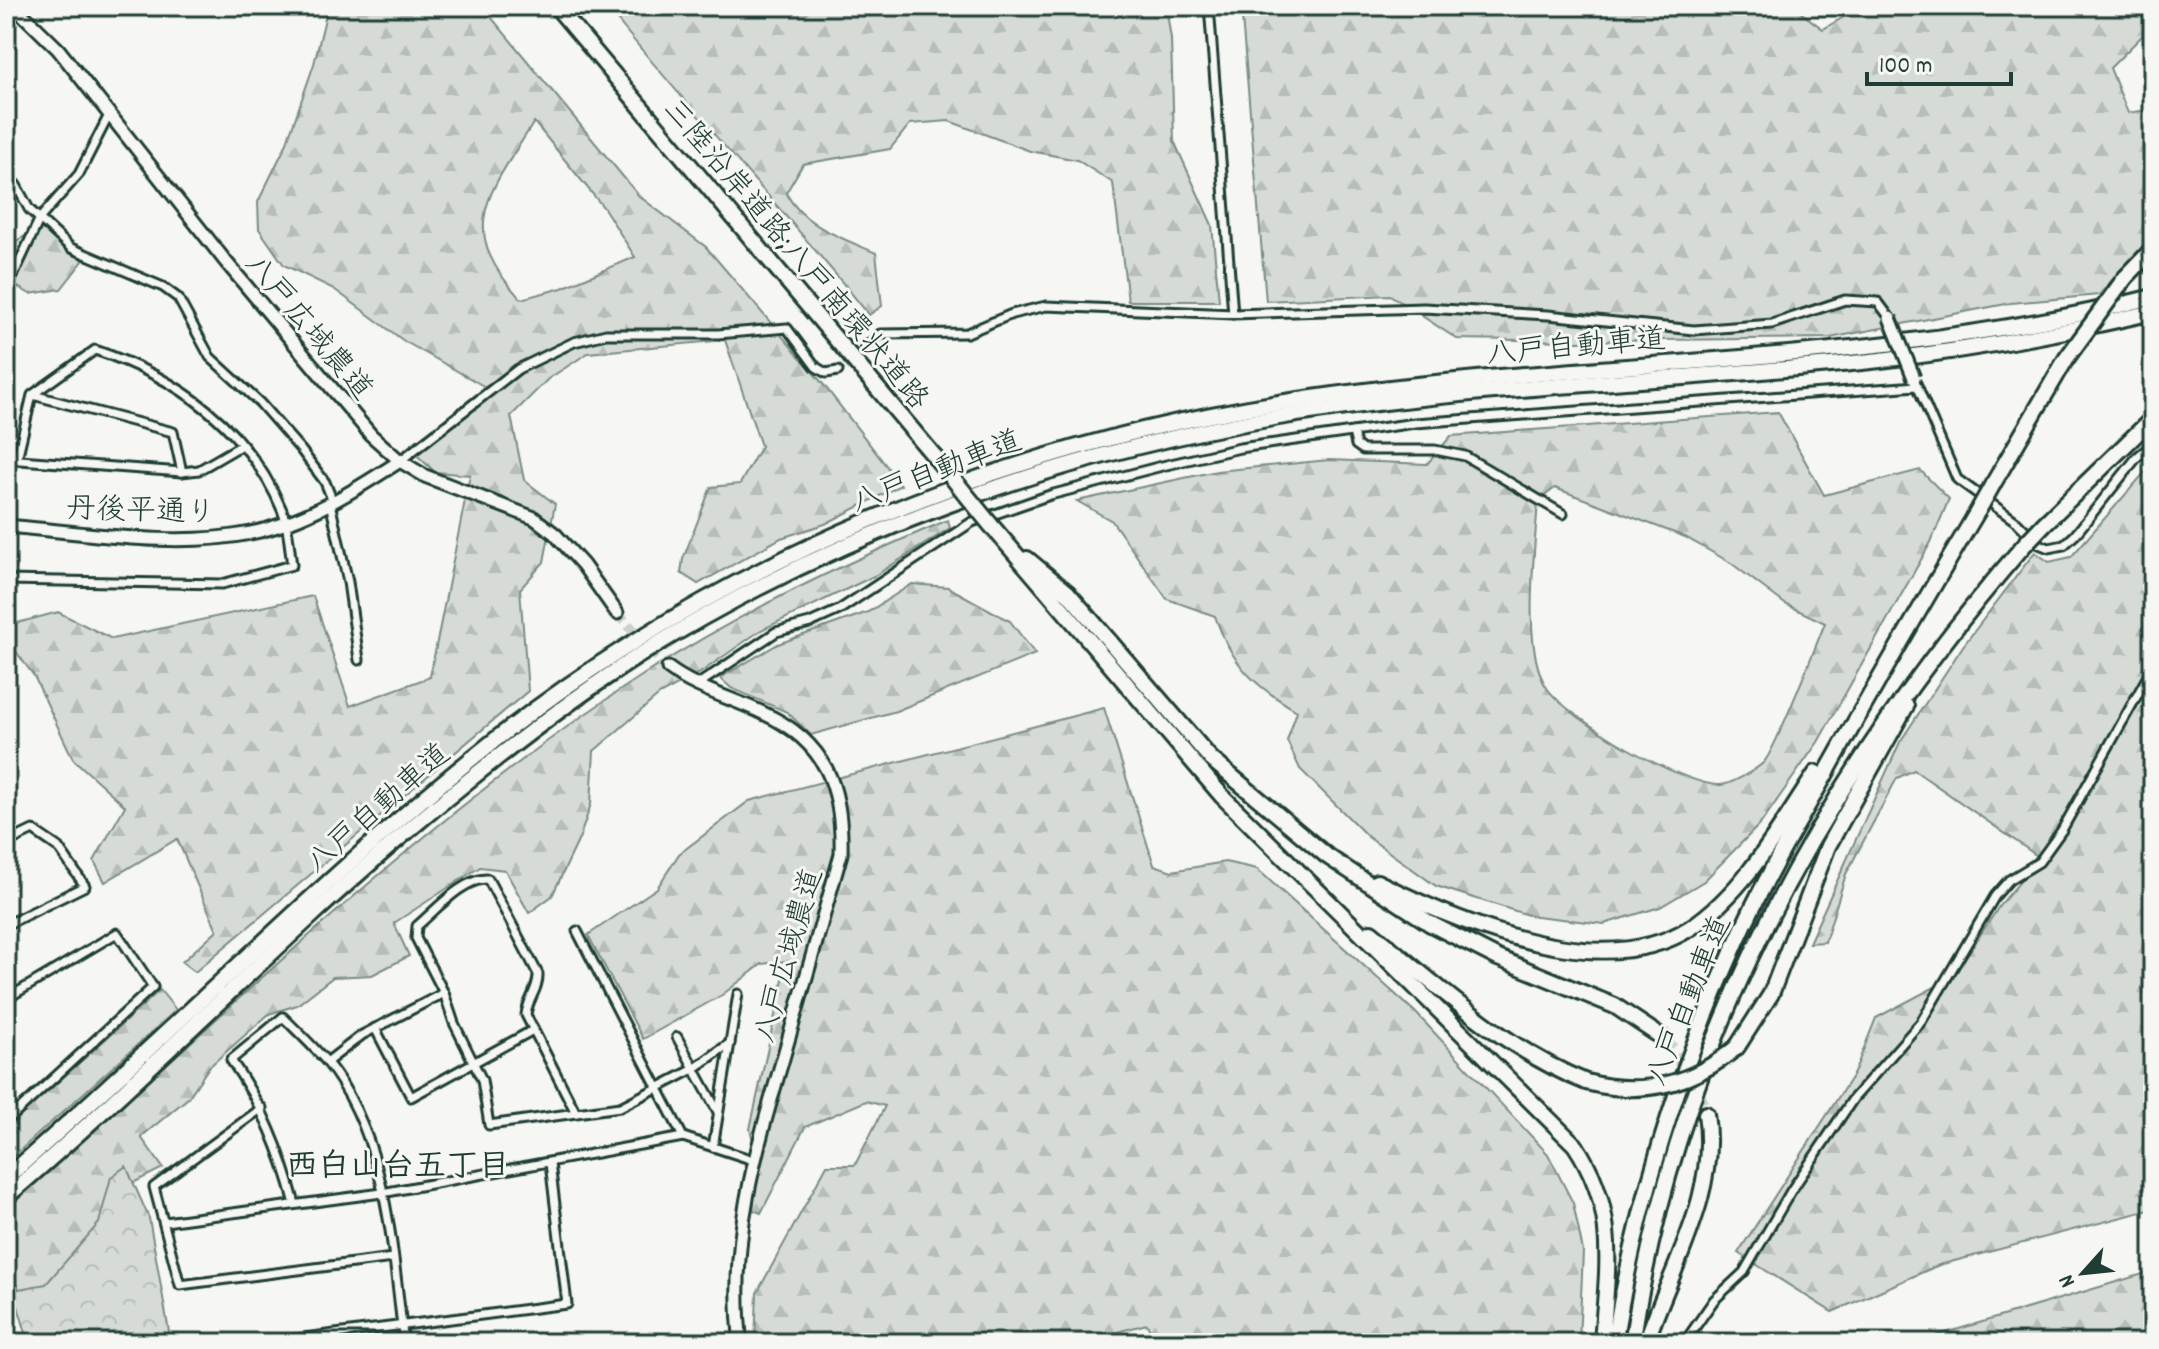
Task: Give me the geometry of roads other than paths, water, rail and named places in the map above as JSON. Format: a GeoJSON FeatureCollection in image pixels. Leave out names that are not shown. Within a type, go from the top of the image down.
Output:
{"type":"FeatureCollection","features":[{"type":"Feature","properties":{"kind":"highway","name":"三陸沿岸道路;八戸南環状道路"},"geometry":{"type":"LineString","coordinates":[[556,6],[1195,767],[1273,845]]}},
{"type":"Feature","properties":{"kind":"highway","name":"八戸自動車道"},"geometry":{"type":"LineString","coordinates":[[1614,1343],[1654,1163],[1695,1040],[1759,896],[1878,679],[2066,359],[2125,278],[2153,249]]}},
{"type":"Feature","properties":{"kind":"highway","name":"八戸自動車道"},"geometry":{"type":"LineString","coordinates":[[6,1178],[391,827],[504,733],[570,684],[724,590],[900,508],[1056,453],[1155,427],[1282,402],[1404,386],[1885,345],[2043,322],[2153,297]]}},
{"type":"Feature","properties":{"kind":"highway","name":"八戸自動車道"},"geometry":{"type":"LineString","coordinates":[[6,1197],[415,825],[514,745],[641,655],[820,558],[900,523],[1062,466],[1158,441],[1280,417],[1402,400],[1885,360],[2027,340],[2153,312]]}},
{"type":"Feature","properties":{"kind":"highway","name":"八戸自動車道"},"geometry":{"type":"LineString","coordinates":[[1632,1343],[1672,1168],[1710,1052],[1755,946],[1808,843],[1869,743],[1966,615],[2025,544],[2153,418]]}},
{"type":"Feature","properties":{"kind":"highway","name":"三陸沿岸道路;八戸南環状道路"},"geometry":{"type":"LineString","coordinates":[[994,528],[1068,593],[1211,759],[1299,834]]}},
{"type":"Feature","properties":{"kind":"highway"},"geometry":{"type":"LineString","coordinates":[[1273,845],[1368,930],[1494,1029],[1543,1061],[1586,1082],[1624,1090],[1657,1088],[1698,1074],[1737,1047],[1771,994],[1815,877],[1854,795],[1896,721],[1966,615]]}},
{"type":"Feature","properties":{"kind":"highway"},"geometry":{"type":"LineString","coordinates":[[1299,834],[1365,876],[1463,921],[1586,949],[1611,951],[1652,946],[1691,928],[1735,886],[1793,807],[1878,679]]}},
{"type":"Feature","properties":{"kind":"highway"},"geometry":{"type":"LineString","coordinates":[[1299,834],[1360,880],[1429,923],[1498,958],[1615,1006],[1663,1038]]}},
{"type":"Feature","properties":{"kind":"highway"},"geometry":{"type":"LineString","coordinates":[[1273,845],[1540,1108],[1587,1163],[1603,1200],[1609,1239],[1602,1343]]}},
{"type":"Feature","properties":{"kind":"highway"},"geometry":{"type":"LineString","coordinates":[[1646,1343],[1703,1189],[1710,1151],[1706,1114]]}},
{"type":"Feature","properties":{"kind":"street","name":"八戸広域農道"},"geometry":{"type":"LineString","coordinates":[[14,6],[32,20],[110,113],[326,384],[400,461],[425,476],[534,518],[555,534],[583,565],[617,613]]}},
{"type":"Feature","properties":{"kind":"street"},"geometry":{"type":"LineString","coordinates":[[1209,6],[1233,314]]}},
{"type":"Feature","properties":{"kind":"street"},"geometry":{"type":"LineString","coordinates":[[6,291],[40,218],[79,174],[110,113]]}},
{"type":"Feature","properties":{"kind":"street"},"geometry":{"type":"LineString","coordinates":[[6,175],[16,185],[29,209],[71,248],[163,287],[178,298],[210,357],[260,403],[325,482],[348,582],[359,660]]}},
{"type":"Feature","properties":{"kind":"street"},"geometry":{"type":"LineString","coordinates":[[865,348],[880,334],[967,333],[1012,314],[1046,306],[1233,314],[1424,308],[1548,315],[1694,330],[1772,324],[1845,300],[1862,298],[1878,302],[1890,318],[1957,479],[2017,522],[2039,544],[2049,548],[2064,545],[2137,457],[2153,444]]}},
{"type":"Feature","properties":{"kind":"street"},"geometry":{"type":"LineString","coordinates":[[400,461],[518,369],[574,342],[606,334],[718,334],[787,328],[816,367],[826,373],[838,371]]}},
{"type":"Feature","properties":{"kind":"street"},"geometry":{"type":"LineString","coordinates":[[6,580],[24,577],[222,584],[292,565],[286,523],[256,463],[242,445],[214,414],[175,384],[130,362],[95,350],[32,395],[17,459]]}},
{"type":"Feature","properties":{"kind":"street"},"geometry":{"type":"LineString","coordinates":[[697,685],[752,645],[776,632],[810,623],[839,610],[959,529],[1000,511],[1240,448],[1353,432],[1588,408],[1915,382]]}},
{"type":"Feature","properties":{"kind":"street"},"geometry":{"type":"LineString","coordinates":[[32,395],[173,432],[182,472]]}},
{"type":"Feature","properties":{"kind":"street"},"geometry":{"type":"LineString","coordinates":[[1353,432],[1356,445],[1363,450],[1435,450],[1465,456],[1563,514]]}},
{"type":"Feature","properties":{"kind":"street"},"geometry":{"type":"LineString","coordinates":[[6,459],[182,472],[199,470],[242,445]]}},
{"type":"Feature","properties":{"kind":"street","name":"丹後平通り"},"geometry":{"type":"LineString","coordinates":[[6,526],[180,540],[217,538],[286,523],[332,502],[400,461]]}},
{"type":"Feature","properties":{"kind":"street"},"geometry":{"type":"LineString","coordinates":[[1684,1343],[1714,1300],[1744,1272],[1791,1191],[1853,1099],[1921,1022],[1995,896],[2009,880],[2039,862],[2062,830],[2153,667]]}},
{"type":"Feature","properties":{"kind":"street","name":"八戸広域農道"},"geometry":{"type":"LineString","coordinates":[[668,668],[697,685],[765,713],[792,729],[826,766],[842,814],[841,854],[753,1160],[741,1218],[737,1272],[741,1343]]}},
{"type":"Feature","properties":{"kind":"street"},"geometry":{"type":"LineString","coordinates":[[6,843],[33,830],[58,847],[85,886],[6,925]]}},
{"type":"Feature","properties":{"kind":"street"},"geometry":{"type":"LineString","coordinates":[[576,1113],[526,1015],[526,1006],[539,981],[538,974],[492,881],[482,878],[460,890],[417,926],[416,938],[482,1080],[489,1125],[620,1107],[694,1069],[730,1043]]}},
{"type":"Feature","properties":{"kind":"street"},"geometry":{"type":"LineString","coordinates":[[577,931],[683,1137]]}},
{"type":"Feature","properties":{"kind":"street"},"geometry":{"type":"LineString","coordinates":[[6,999],[117,933],[153,987],[6,1122]]}},
{"type":"Feature","properties":{"kind":"street"},"geometry":{"type":"LineString","coordinates":[[327,1062],[375,1028],[444,993]]}},
{"type":"Feature","properties":{"kind":"street"},"geometry":{"type":"LineString","coordinates":[[713,1147],[738,994]]}},
{"type":"Feature","properties":{"kind":"street"},"geometry":{"type":"LineString","coordinates":[[295,1204],[282,1154],[262,1108],[231,1060],[283,1017],[327,1062],[366,1136],[382,1193],[404,1343]]}},
{"type":"Feature","properties":{"kind":"street"},"geometry":{"type":"LineString","coordinates":[[375,1028],[411,1097],[533,1030]]}},
{"type":"Feature","properties":{"kind":"street"},"geometry":{"type":"LineString","coordinates":[[677,1037],[718,1113]]}},
{"type":"Feature","properties":{"kind":"street"},"geometry":{"type":"LineString","coordinates":[[262,1108],[154,1187],[180,1285],[393,1258]]}},
{"type":"Feature","properties":{"kind":"street"},"geometry":{"type":"LineString","coordinates":[[165,1222],[382,1193],[683,1137],[753,1160]]}},
{"type":"Feature","properties":{"kind":"street"},"geometry":{"type":"LineString","coordinates":[[265,1343],[567,1304],[550,1163]]}},
{"type":"Feature","properties":{"kind":"street"},"geometry":{"type":"LineString","coordinates":[[6,1335],[7,1343]]}},
{"type":"Feature","properties":{"kind":"tunnel"},"geometry":{"type":"LineString","coordinates":[[838,371],[865,348]]}},
{"type":"Feature","properties":{"kind":"tunnel"},"geometry":{"type":"LineString","coordinates":[[617,613],[668,668]]}},
{"type":"Feature","properties":{"kind":"tunnel"},"geometry":{"type":"LineString","coordinates":[[1663,1038],[1688,1070],[1706,1114]]}},
{"type":"Feature","properties":{"kind":"district","name":"西白山台五丁目"},"geometry":{"type":"Point","coordinates":[398,1164]}}]}
